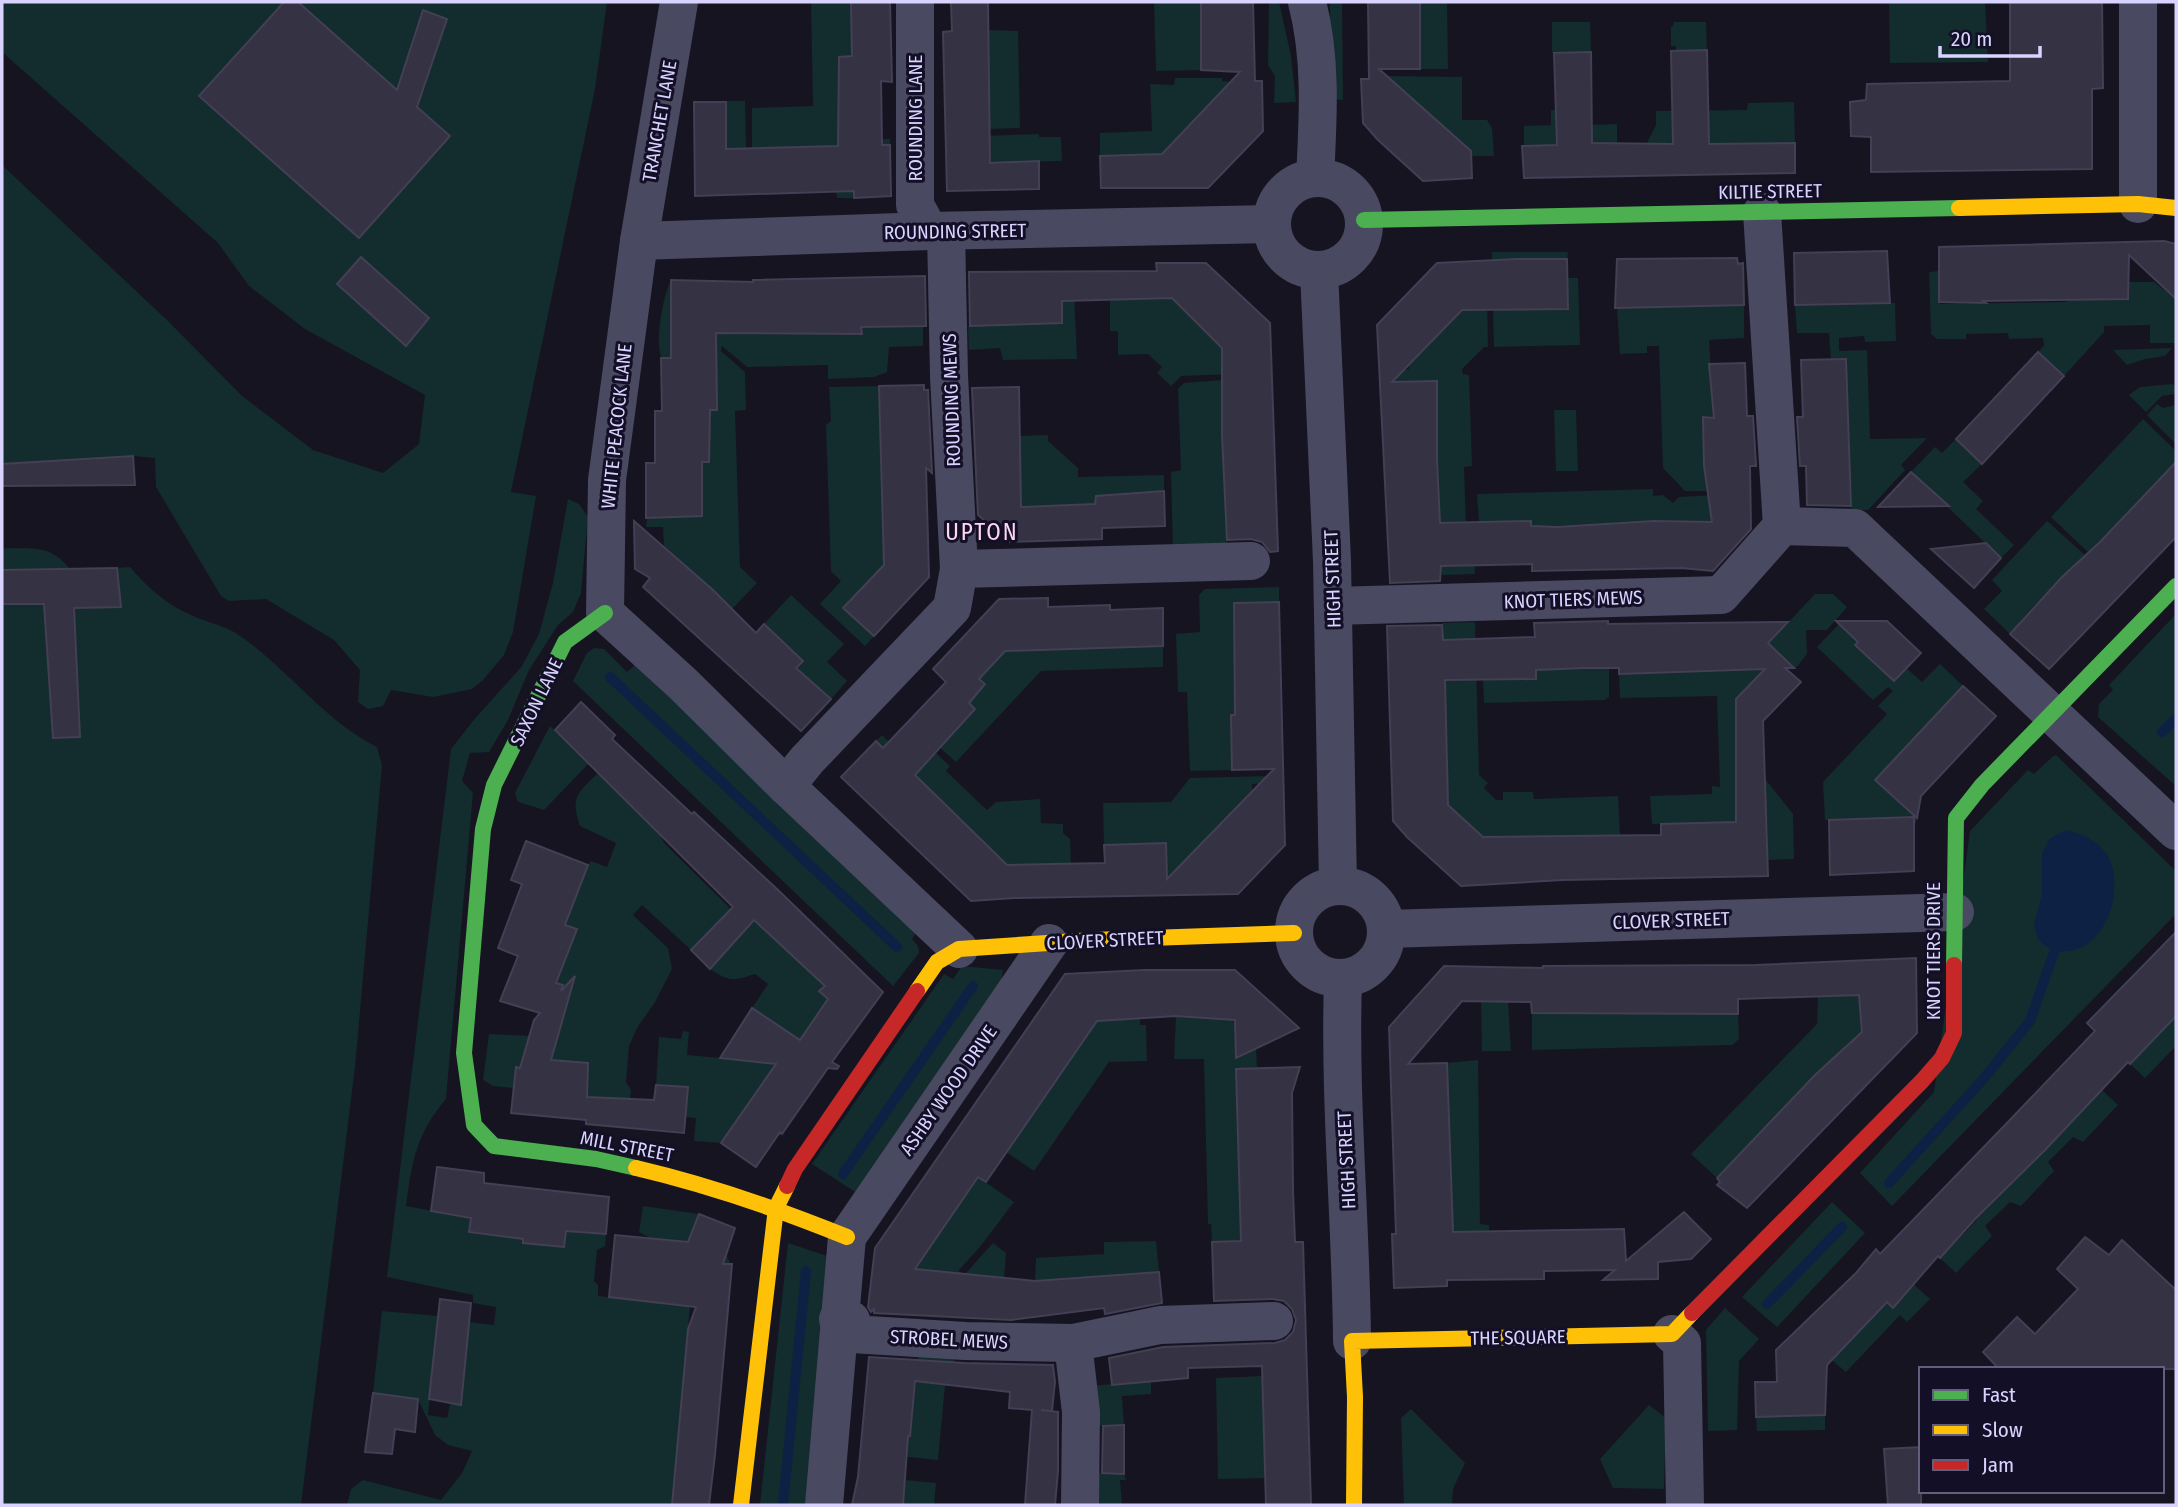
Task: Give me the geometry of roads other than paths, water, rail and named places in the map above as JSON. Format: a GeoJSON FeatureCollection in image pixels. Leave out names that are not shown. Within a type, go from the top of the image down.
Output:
{"type":"FeatureCollection","features":[{"type":"Feature","properties":{"kind":"street","name":"TRANCHET LANE"},"geometry":{"type":"LineString","coordinates":[[639,241],[679,2]]}},
{"type":"Feature","properties":{"kind":"street","name":"ROUNDING LANE"},"geometry":{"type":"LineString","coordinates":[[915,2],[915,205],[938,231]]}},
{"type":"Feature","properties":{"kind":"street"},"geometry":{"type":"LineString","coordinates":[[2138,2],[2138,204]]}},
{"type":"Feature","properties":{"kind":"street"},"geometry":{"type":"LineString","coordinates":[[1309,5],[1317,57],[1315,178]]}},
{"type":"Feature","properties":{"kind":"street"},"geometry":{"type":"LineString","coordinates":[[1315,178],[1343,185],[1361,207],[1364,220],[1363,235],[1357,250],[1347,261],[1334,268],[1319,271],[1304,269],[1285,257],[1273,238],[1271,224],[1273,210],[1280,197],[1289,188],[1315,178]]}},
{"type":"Feature","properties":{"kind":"street","name":"KILTIE STREET"},"geometry":{"type":"LineString","coordinates":[[1364,220],[2138,204],[2176,208]]}},
{"type":"Feature","properties":{"kind":"street"},"geometry":{"type":"LineString","coordinates":[[1762,212],[1782,526],[1855,528],[2176,831]]}},
{"type":"Feature","properties":{"kind":"street","name":"ROUNDING STREET"},"geometry":{"type":"LineString","coordinates":[[639,241],[1271,224]]}},
{"type":"Feature","properties":{"kind":"street","name":"ROUNDING MEWS"},"geometry":{"type":"LineString","coordinates":[[786,786],[807,760],[952,608],[959,569],[938,231]]}},
{"type":"Feature","properties":{"kind":"street","name":"WHITE PEACOCK LANE"},"geometry":{"type":"LineString","coordinates":[[606,613],[607,481],[639,241]]}},
{"type":"Feature","properties":{"kind":"street","name":"HIGH STREET"},"geometry":{"type":"LineString","coordinates":[[1319,271],[1333,606],[1338,886]]}},
{"type":"Feature","properties":{"kind":"street","name":"KNOT TIERS MEWS"},"geometry":{"type":"LineString","coordinates":[[1333,606],[1721,594],[1782,526]]}},
{"type":"Feature","properties":{"kind":"street"},"geometry":{"type":"LineString","coordinates":[[959,569],[1251,561]]}},
{"type":"Feature","properties":{"kind":"street","name":"KNOT TIERS DRIVE"},"geometry":{"type":"LineString","coordinates":[[1672,1334],[1832,1174],[1942,1058],[1954,1033],[1956,818],[1982,785],[2051,712],[2176,586]]}},
{"type":"Feature","properties":{"kind":"street"},"geometry":{"type":"LineString","coordinates":[[606,613],[958,948],[937,962],[795,1169],[776,1208],[741,1505]]}},
{"type":"Feature","properties":{"kind":"street","name":"SAXON LANE"},"geometry":{"type":"LineString","coordinates":[[474,1125],[464,1052],[483,829],[495,785],[565,642],[606,613]]}},
{"type":"Feature","properties":{"kind":"street"},"geometry":{"type":"LineString","coordinates":[[1338,886],[1368,897],[1378,906],[1387,929],[1383,946],[1369,969],[1357,976],[1343,979],[1327,977],[1306,964],[1300,958],[1294,933],[1301,905],[1313,894],[1338,886]]}},
{"type":"Feature","properties":{"kind":"street","name":"CLOVER STREET"},"geometry":{"type":"LineString","coordinates":[[1387,929],[1955,912]]}},
{"type":"Feature","properties":{"kind":"street","name":"CLOVER STREET"},"geometry":{"type":"LineString","coordinates":[[958,948],[1294,933]]}},
{"type":"Feature","properties":{"kind":"street","name":"ASHBY WOOD DRIVE"},"geometry":{"type":"LineString","coordinates":[[824,1505],[847,1237],[1049,943]]}},
{"type":"Feature","properties":{"kind":"street","name":"HIGH STREET"},"geometry":{"type":"LineString","coordinates":[[1343,979],[1341,1042],[1352,1341]]}},
{"type":"Feature","properties":{"kind":"street","name":"MILL STREET"},"geometry":{"type":"LineString","coordinates":[[474,1125],[494,1146],[596,1159],[683,1179],[776,1208]]}},
{"type":"Feature","properties":{"kind":"street"},"geometry":{"type":"LineString","coordinates":[[776,1208],[847,1237]]}},
{"type":"Feature","properties":{"kind":"street","name":"STROBEL MEWS"},"geometry":{"type":"LineString","coordinates":[[838,1319],[851,1320],[852,1334],[965,1341],[1073,1343],[1160,1325],[1274,1321]]}},
{"type":"Feature","properties":{"kind":"street"},"geometry":{"type":"LineString","coordinates":[[1672,1334],[1682,1343],[1685,1505]]}},
{"type":"Feature","properties":{"kind":"street","name":"THE SQUARE"},"geometry":{"type":"LineString","coordinates":[[1352,1341],[1672,1334]]}},
{"type":"Feature","properties":{"kind":"street"},"geometry":{"type":"LineString","coordinates":[[1352,1341],[1354,1505]]}},
{"type":"Feature","properties":{"kind":"street"},"geometry":{"type":"LineString","coordinates":[[1073,1343],[1081,1412],[1080,1505]]}},
{"type":"Feature","properties":{"kind":"water"},"geometry":{"type":"Polygon","coordinates":[[[2066,830],[2092,840],[2107,854],[2113,871],[2114,895],[2112,907],[2095,938],[2078,948],[2054,952],[2038,940],[2034,924],[2042,895],[2042,853],[2050,838],[2066,830]]]}},
{"type":"Feature","properties":{"kind":"waterway"},"geometry":{"type":"LineString","coordinates":[[610,677],[897,947]]}},
{"type":"Feature","properties":{"kind":"waterway"},"geometry":{"type":"LineString","coordinates":[[2162,732],[2176,719]]}},
{"type":"Feature","properties":{"kind":"waterway"},"geometry":{"type":"LineString","coordinates":[[1889,1183],[1985,1077],[2030,1021],[2054,952]]}},
{"type":"Feature","properties":{"kind":"waterway"},"geometry":{"type":"LineString","coordinates":[[843,1174],[973,986]]}},
{"type":"Feature","properties":{"kind":"waterway"},"geometry":{"type":"LineString","coordinates":[[1767,1304],[1842,1227]]}},
{"type":"Feature","properties":{"kind":"waterway"},"geometry":{"type":"LineString","coordinates":[[783,1505],[806,1271]]}},
{"type":"Feature","properties":{"kind":"district","name":"UPTON"},"geometry":{"type":"Point","coordinates":[982,532]}}]}
